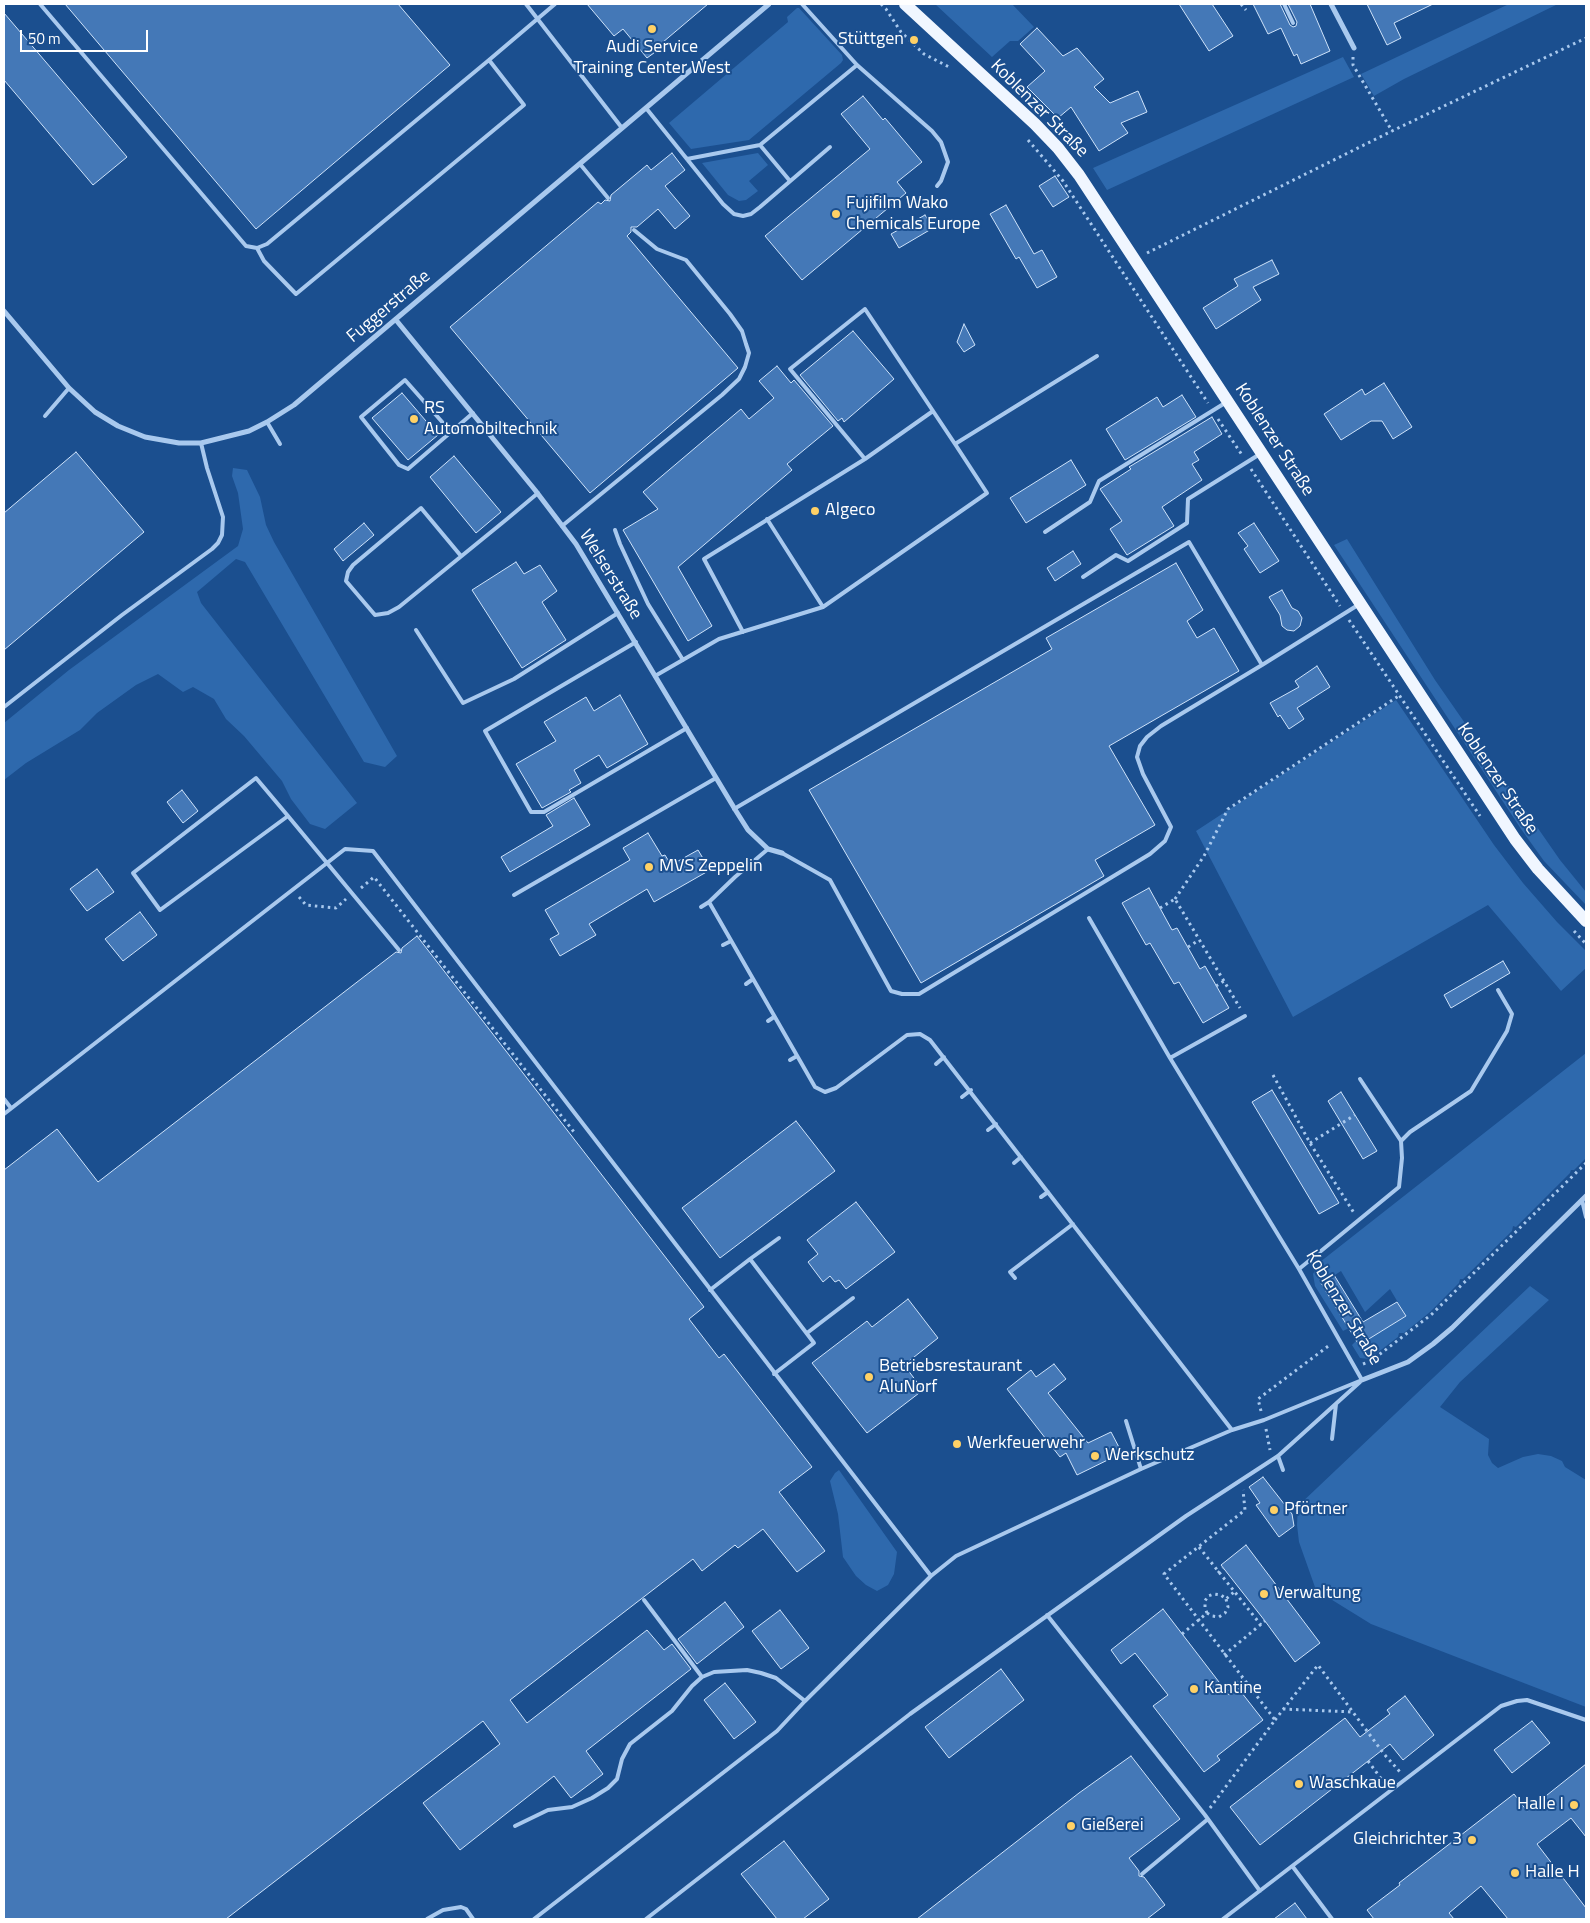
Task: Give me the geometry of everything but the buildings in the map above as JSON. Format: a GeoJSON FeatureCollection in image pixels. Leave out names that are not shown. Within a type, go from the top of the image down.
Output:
{"type":"FeatureCollection","features":[{"type":"Feature","properties":{"kind":"main road","name":"Koblenzer Straße"},"geometry":{"type":"LineString","coordinates":[[904,4],[1035,124],[1058,148],[1079,175],[1515,840],[1538,869],[1586,921]]}},
{"type":"Feature","properties":{"kind":"street","name":"Fuggerstraße"},"geometry":{"type":"LineString","coordinates":[[4,312],[69,388],[95,412],[124,429],[161,440],[179,443],[201,443],[241,433],[267,422],[294,405],[769,4]]}},
{"type":"Feature","properties":{"kind":"street"},"geometry":{"type":"LineString","coordinates":[[1331,4],[1354,48]]}},
{"type":"Feature","properties":{"kind":"street","name":"Welserstraße"},"geometry":{"type":"LineString","coordinates":[[396,320],[538,493],[576,544],[748,830],[768,848],[782,853]]}},
{"type":"Feature","properties":{"kind":"street","name":"Koblenzer Straße"},"geometry":{"type":"LineString","coordinates":[[1362,1380],[1408,1362],[1434,1344],[1584,1198]]}},
{"type":"Feature","properties":{"kind":"lane"},"geometry":{"type":"LineString","coordinates":[[40,4],[246,246],[257,248],[267,244],[555,4]]}},
{"type":"Feature","properties":{"kind":"lane"},"geometry":{"type":"LineString","coordinates":[[526,4],[622,128]]}},
{"type":"Feature","properties":{"kind":"lane"},"geometry":{"type":"LineString","coordinates":[[802,4],[857,65],[932,131],[941,142],[948,162],[941,181],[937,186]]}},
{"type":"Feature","properties":{"kind":"lane"},"geometry":{"type":"LineString","coordinates":[[1284,4],[1293,23]]}},
{"type":"Feature","properties":{"kind":"lane"},"geometry":{"type":"LineString","coordinates":[[257,248],[264,261],[296,294],[524,104],[489,60]]}},
{"type":"Feature","properties":{"kind":"lane"},"geometry":{"type":"LineString","coordinates":[[687,159],[760,145],[857,65]]}},
{"type":"Feature","properties":{"kind":"lane"},"geometry":{"type":"LineString","coordinates":[[646,108],[723,204],[734,214],[743,216],[755,210],[830,147]]}},
{"type":"Feature","properties":{"kind":"lane"},"geometry":{"type":"LineString","coordinates":[[760,145],[790,181]]}},
{"type":"Feature","properties":{"kind":"lane"},"geometry":{"type":"LineString","coordinates":[[580,164],[608,198]]}},
{"type":"Feature","properties":{"kind":"lane"},"geometry":{"type":"LineString","coordinates":[[562,526],[722,395],[739,379],[747,360],[748,353],[742,331],[686,260],[657,250],[634,230]]}},
{"type":"Feature","properties":{"kind":"lane"},"geometry":{"type":"LineString","coordinates":[[655,676],[720,639],[823,607],[987,493],[865,309],[790,369],[865,459]]}},
{"type":"Feature","properties":{"kind":"lane"},"geometry":{"type":"LineString","coordinates":[[955,444],[1097,356]]}},
{"type":"Feature","properties":{"kind":"lane"},"geometry":{"type":"LineString","coordinates":[[451,432],[405,380],[361,417],[399,465],[408,469],[451,432],[473,413]]}},
{"type":"Feature","properties":{"kind":"lane"},"geometry":{"type":"LineString","coordinates":[[46,416],[69,388]]}},
{"type":"Feature","properties":{"kind":"lane"},"geometry":{"type":"LineString","coordinates":[[1045,532],[1090,502],[1099,482],[1228,401]]}},
{"type":"Feature","properties":{"kind":"lane"},"geometry":{"type":"LineString","coordinates":[[743,632],[704,559],[865,459],[933,411]]}},
{"type":"Feature","properties":{"kind":"lane"},"geometry":{"type":"LineString","coordinates":[[267,422],[280,444]]}},
{"type":"Feature","properties":{"kind":"lane"},"geometry":{"type":"LineString","coordinates":[[4,706],[122,615],[212,549],[218,542],[222,535],[223,517],[201,443]]}},
{"type":"Feature","properties":{"kind":"lane"},"geometry":{"type":"LineString","coordinates":[[1083,577],[1116,556],[1128,561],[1187,523],[1188,499],[1262,453]]}},
{"type":"Feature","properties":{"kind":"lane"},"geometry":{"type":"LineString","coordinates":[[461,556],[421,508],[353,564],[348,572],[346,581],[375,615],[388,613],[399,607],[538,493]]}},
{"type":"Feature","properties":{"kind":"lane"},"geometry":{"type":"LineString","coordinates":[[767,520],[823,607]]}},
{"type":"Feature","properties":{"kind":"lane"},"geometry":{"type":"LineString","coordinates":[[616,530],[620,544],[648,604],[683,660]]}},
{"type":"Feature","properties":{"kind":"lane"},"geometry":{"type":"LineString","coordinates":[[734,808],[1189,542],[1262,665]]}},
{"type":"Feature","properties":{"kind":"lane"},"geometry":{"type":"LineString","coordinates":[[782,853],[830,880],[891,991],[902,994],[919,994],[1150,854],[1165,841],[1171,827],[1143,774],[1137,757],[1140,746],[1147,737],[1161,726],[1360,603]]}},
{"type":"Feature","properties":{"kind":"lane"},"geometry":{"type":"LineString","coordinates":[[416,630],[463,703],[514,679],[618,613]]}},
{"type":"Feature","properties":{"kind":"lane"},"geometry":{"type":"LineString","coordinates":[[636,642],[484,731],[526,804],[531,812],[544,812],[687,728]]}},
{"type":"Feature","properties":{"kind":"lane"},"geometry":{"type":"LineString","coordinates":[[288,816],[160,910],[133,873],[256,778],[288,816],[327,864],[399,950]]}},
{"type":"Feature","properties":{"kind":"lane"},"geometry":{"type":"LineString","coordinates":[[514,895],[716,778]]}},
{"type":"Feature","properties":{"kind":"lane"},"geometry":{"type":"LineString","coordinates":[[701,907],[709,902],[768,848]]}},
{"type":"Feature","properties":{"kind":"lane"},"geometry":{"type":"LineString","coordinates":[[4,1114],[345,849],[373,851],[931,1576]]}},
{"type":"Feature","properties":{"kind":"lane"},"geometry":{"type":"LineString","coordinates":[[709,902],[814,1087],[825,1092],[836,1088],[906,1035],[920,1034],[930,1040],[971,1090],[1232,1430]]}},
{"type":"Feature","properties":{"kind":"lane","name":"Koblenzer Straße"},"geometry":{"type":"LineString","coordinates":[[1089,918],[1170,1058],[1299,1269],[1362,1380]]}},
{"type":"Feature","properties":{"kind":"lane"},"geometry":{"type":"LineString","coordinates":[[723,945],[730,940]]}},
{"type":"Feature","properties":{"kind":"lane"},"geometry":{"type":"LineString","coordinates":[[746,984],[753,979]]}},
{"type":"Feature","properties":{"kind":"lane"},"geometry":{"type":"LineString","coordinates":[[1401,1141],[1410,1132],[1471,1090],[1507,1031],[1512,1014],[1498,990]]}},
{"type":"Feature","properties":{"kind":"lane"},"geometry":{"type":"LineString","coordinates":[[1170,1058],[1245,1016]]}},
{"type":"Feature","properties":{"kind":"lane"},"geometry":{"type":"LineString","coordinates":[[768,1021],[774,1017]]}},
{"type":"Feature","properties":{"kind":"lane"},"geometry":{"type":"LineString","coordinates":[[790,1060],[797,1056]]}},
{"type":"Feature","properties":{"kind":"lane"},"geometry":{"type":"LineString","coordinates":[[936,1064],[944,1057]]}},
{"type":"Feature","properties":{"kind":"lane"},"geometry":{"type":"LineString","coordinates":[[1299,1269],[1399,1188],[1402,1158],[1401,1141],[1360,1079]]}},
{"type":"Feature","properties":{"kind":"lane"},"geometry":{"type":"LineString","coordinates":[[962,1096],[971,1090]]}},
{"type":"Feature","properties":{"kind":"lane"},"geometry":{"type":"LineString","coordinates":[[4,1099],[11,1108]]}},
{"type":"Feature","properties":{"kind":"lane"},"geometry":{"type":"LineString","coordinates":[[988,1130],[996,1124]]}},
{"type":"Feature","properties":{"kind":"lane"},"geometry":{"type":"LineString","coordinates":[[1014,1163],[1021,1157]]}},
{"type":"Feature","properties":{"kind":"lane"},"geometry":{"type":"LineString","coordinates":[[1041,1197],[1048,1192]]}},
{"type":"Feature","properties":{"kind":"lane"},"geometry":{"type":"LineString","coordinates":[[1584,1198],[1586,1218]]}},
{"type":"Feature","properties":{"kind":"lane"},"geometry":{"type":"LineString","coordinates":[[1015,1278],[1010,1272],[1073,1224]]}},
{"type":"Feature","properties":{"kind":"lane"},"geometry":{"type":"LineString","coordinates":[[710,1290],[779,1238]]}},
{"type":"Feature","properties":{"kind":"lane"},"geometry":{"type":"LineString","coordinates":[[750,1260],[814,1343],[774,1374]]}},
{"type":"Feature","properties":{"kind":"lane"},"geometry":{"type":"LineString","coordinates":[[807,1333],[853,1298]]}},
{"type":"Feature","properties":{"kind":"lane"},"geometry":{"type":"LineString","coordinates":[[646,1919],[910,1714],[1186,1516],[1273,1460],[1362,1380]]}},
{"type":"Feature","properties":{"kind":"lane"},"geometry":{"type":"LineString","coordinates":[[534,1919],[777,1731],[931,1576],[956,1556],[1141,1469],[1232,1430],[1264,1420],[1362,1380]]}},
{"type":"Feature","properties":{"kind":"lane"},"geometry":{"type":"LineString","coordinates":[[1332,1438],[1336,1404]]}},
{"type":"Feature","properties":{"kind":"lane"},"geometry":{"type":"LineString","coordinates":[[1126,1421],[1141,1469]]}},
{"type":"Feature","properties":{"kind":"lane"},"geometry":{"type":"LineString","coordinates":[[1278,1456],[1283,1470]]}},
{"type":"Feature","properties":{"kind":"lane"},"geometry":{"type":"LineString","coordinates":[[644,1600],[702,1677]]}},
{"type":"Feature","properties":{"kind":"lane"},"geometry":{"type":"LineString","coordinates":[[1046,1615],[1205,1815],[1260,1891]]}},
{"type":"Feature","properties":{"kind":"lane"},"geometry":{"type":"LineString","coordinates":[[515,1826],[548,1810],[572,1807],[608,1788],[617,1779],[622,1759],[630,1744],[672,1711],[692,1686],[702,1677],[714,1672],[746,1670],[762,1672],[776,1678],[805,1701]]}},
{"type":"Feature","properties":{"kind":"lane"},"geometry":{"type":"LineString","coordinates":[[1223,1919],[1501,1706],[1527,1700],[1586,1720]]}},
{"type":"Feature","properties":{"kind":"lane"},"geometry":{"type":"LineString","coordinates":[[1142,1874],[1208,1819]]}},
{"type":"Feature","properties":{"kind":"lane"},"geometry":{"type":"LineString","coordinates":[[1293,1866],[1332,1919]]}},
{"type":"Feature","properties":{"kind":"lane"},"geometry":{"type":"LineString","coordinates":[[427,1919],[443,1910],[461,1907],[466,1909],[473,1919]]}},
{"type":"Feature","properties":{"kind":"path"},"geometry":{"type":"LineString","coordinates":[[1242,4],[1246,10]]}},
{"type":"Feature","properties":{"kind":"path"},"geometry":{"type":"LineString","coordinates":[[1134,259],[1392,131],[1586,38]]}},
{"type":"Feature","properties":{"kind":"path"},"geometry":{"type":"LineString","coordinates":[[1354,48],[1353,66],[1392,131]]}},
{"type":"Feature","properties":{"kind":"path"},"geometry":{"type":"LineString","coordinates":[[1160,908],[1175,899],[1204,856],[1228,809],[1414,686]]}},
{"type":"Feature","properties":{"kind":"path"},"geometry":{"type":"LineString","coordinates":[[293,890],[306,905],[336,908],[374,877],[580,1140],[589,1133]]}},
{"type":"Feature","properties":{"kind":"path"},"geometry":{"type":"LineString","coordinates":[[1175,899],[1245,1016]]}},
{"type":"Feature","properties":{"kind":"path"},"geometry":{"type":"LineString","coordinates":[[1188,947],[1200,940]]}},
{"type":"Feature","properties":{"kind":"path"},"geometry":{"type":"LineString","coordinates":[[1216,986],[1224,981]]}},
{"type":"Feature","properties":{"kind":"path"},"geometry":{"type":"LineString","coordinates":[[1273,1075],[1310,1143],[1359,1220]]}},
{"type":"Feature","properties":{"kind":"path"},"geometry":{"type":"LineString","coordinates":[[1310,1143],[1354,1115]]}},
{"type":"Feature","properties":{"kind":"path"},"geometry":{"type":"LineString","coordinates":[[1354,1367],[1371,1361],[1432,1314],[1586,1163]]}},
{"type":"Feature","properties":{"kind":"path"},"geometry":{"type":"LineString","coordinates":[[1273,1460],[1258,1398],[1339,1338]]}},
{"type":"Feature","properties":{"kind":"path"},"geometry":{"type":"LineString","coordinates":[[1249,1484],[1242,1488],[1245,1510],[1164,1574],[1275,1720]]}},
{"type":"Feature","properties":{"kind":"path"},"geometry":{"type":"LineString","coordinates":[[1199,1547],[1218,1573],[1261,1624]]}},
{"type":"Feature","properties":{"kind":"path"},"geometry":{"type":"LineString","coordinates":[[1218,1573],[1223,1568]]}},
{"type":"Feature","properties":{"kind":"path"},"geometry":{"type":"LineString","coordinates":[[1226,1599],[1234,1592]]}},
{"type":"Feature","properties":{"kind":"path"},"geometry":{"type":"LineString","coordinates":[[1221,1594],[1226,1599],[1228,1607],[1225,1613],[1219,1617],[1207,1613],[1204,1608],[1208,1596],[1221,1594]]}},
{"type":"Feature","properties":{"kind":"path"},"geometry":{"type":"LineString","coordinates":[[1182,1634],[1207,1613]]}},
{"type":"Feature","properties":{"kind":"path"},"geometry":{"type":"LineString","coordinates":[[1224,1655],[1265,1621]]}},
{"type":"Feature","properties":{"kind":"path"},"geometry":{"type":"LineString","coordinates":[[1205,1815],[1318,1665],[1384,1754],[1406,1780]]}},
{"type":"Feature","properties":{"kind":"path"},"geometry":{"type":"LineString","coordinates":[[1226,1691],[1242,1679]]}},
{"type":"Feature","properties":{"kind":"path"},"geometry":{"type":"LineString","coordinates":[[1283,1709],[1354,1712]]}},
{"type":"Feature","properties":{"kind":"path"},"geometry":{"type":"LineString","coordinates":[[1368,1761],[1391,1792]]}},
{"type":"Feature","properties":{"kind":"shaded area"},"geometry":{"type":"Polygon","coordinates":[[[935,4],[1012,4],[1034,27],[1018,41],[1010,41],[992,57],[935,4]]]}},
{"type":"Feature","properties":{"kind":"shaded area"},"geometry":{"type":"Polygon","coordinates":[[[1509,4],[1558,4],[1404,79],[1374,96],[1361,74],[1509,4]]]}},
{"type":"Feature","properties":{"kind":"shaded area"},"geometry":{"type":"Polygon","coordinates":[[[797,8],[842,55],[843,60],[841,63],[749,140],[691,149],[669,123],[788,22],[787,17],[797,8]]]}},
{"type":"Feature","properties":{"kind":"shaded area"},"geometry":{"type":"Polygon","coordinates":[[[1343,57],[1354,77],[1107,190],[1093,168],[1343,57]]]}},
{"type":"Feature","properties":{"kind":"shaded area"},"geometry":{"type":"Polygon","coordinates":[[[758,153],[768,165],[749,181],[758,191],[746,200],[739,201],[728,195],[702,163],[758,153]]]}},
{"type":"Feature","properties":{"kind":"shaded area"},"geometry":{"type":"Polygon","coordinates":[[[233,468],[247,470],[260,497],[266,525],[274,542],[397,756],[385,767],[364,762],[245,562],[236,559],[197,592],[201,603],[357,803],[325,829],[310,824],[291,799],[282,781],[244,736],[226,719],[214,699],[193,687],[183,692],[158,674],[136,685],[97,713],[80,730],[26,763],[4,780],[4,723],[69,670],[238,546],[243,529],[238,493],[232,476],[233,468]]]}},
{"type":"Feature","properties":{"kind":"shaded area"},"geometry":{"type":"Polygon","coordinates":[[[1347,539],[1435,680],[1560,860],[1586,892],[1586,905],[1544,861],[1521,829],[1334,545],[1347,539]]]}},
{"type":"Feature","properties":{"kind":"shaded area"},"geometry":{"type":"Polygon","coordinates":[[[1396,700],[1494,845],[1523,883],[1557,922],[1586,951],[1586,968],[1561,991],[1488,905],[1293,1017],[1196,831],[1396,700]]]}},
{"type":"Feature","properties":{"kind":"shaded area"},"geometry":{"type":"Polygon","coordinates":[[[1586,1053],[1586,1158],[1574,1170],[1571,1170],[1516,1227],[1513,1226],[1512,1231],[1463,1279],[1460,1279],[1459,1283],[1430,1312],[1404,1333],[1399,1333],[1398,1337],[1369,1359],[1360,1358],[1352,1345],[1356,1341],[1359,1345],[1406,1316],[1390,1289],[1365,1312],[1341,1271],[1321,1284],[1349,1328],[1343,1331],[1315,1286],[1313,1274],[1320,1262],[1586,1053]]]}},
{"type":"Feature","properties":{"kind":"shaded area"},"geometry":{"type":"Polygon","coordinates":[[[1530,1286],[1549,1300],[1460,1382],[1440,1407],[1489,1439],[1488,1455],[1492,1463],[1498,1468],[1523,1457],[1538,1454],[1551,1456],[1562,1461],[1565,1467],[1586,1480],[1586,1707],[1371,1624],[1316,1590],[1299,1542],[1297,1525],[1298,1506],[1530,1286]]]}},
{"type":"Feature","properties":{"kind":"shaded area"},"geometry":{"type":"Polygon","coordinates":[[[839,1470],[897,1552],[894,1574],[888,1585],[877,1591],[866,1585],[856,1576],[843,1557],[838,1514],[830,1481],[839,1470]]]}},
{"type":"Feature","properties":{"kind":"place","name":"Audi Service Training Center West"},"geometry":{"type":"Point","coordinates":[652,29]}},
{"type":"Feature","properties":{"kind":"place","name":"Stüttgen"},"geometry":{"type":"Point","coordinates":[914,40]}},
{"type":"Feature","properties":{"kind":"place","name":"Fujifilm Wako Chemicals Europe"},"geometry":{"type":"Point","coordinates":[836,214]}},
{"type":"Feature","properties":{"kind":"place","name":"RS Automobiltechnik"},"geometry":{"type":"Point","coordinates":[414,419]}},
{"type":"Feature","properties":{"kind":"place","name":"Algeco"},"geometry":{"type":"Point","coordinates":[815,511]}},
{"type":"Feature","properties":{"kind":"place","name":"MVS Zeppelin"},"geometry":{"type":"Point","coordinates":[649,867]}},
{"type":"Feature","properties":{"kind":"place","name":"Betriebsrestaurant AluNorf"},"geometry":{"type":"Point","coordinates":[869,1377]}},
{"type":"Feature","properties":{"kind":"place","name":"Werkfeuerwehr"},"geometry":{"type":"Point","coordinates":[957,1444]}},
{"type":"Feature","properties":{"kind":"place","name":"Werkschutz"},"geometry":{"type":"Point","coordinates":[1095,1456]}},
{"type":"Feature","properties":{"kind":"place","name":"Pförtner"},"geometry":{"type":"Point","coordinates":[1274,1510]}},
{"type":"Feature","properties":{"kind":"place","name":"Verwaltung"},"geometry":{"type":"Point","coordinates":[1264,1594]}},
{"type":"Feature","properties":{"kind":"place","name":"Kantine"},"geometry":{"type":"Point","coordinates":[1194,1689]}},
{"type":"Feature","properties":{"kind":"place","name":"Waschkaue"},"geometry":{"type":"Point","coordinates":[1299,1784]}},
{"type":"Feature","properties":{"kind":"place","name":"Halle I"},"geometry":{"type":"Point","coordinates":[1574,1805]}},
{"type":"Feature","properties":{"kind":"place","name":"Gießerei"},"geometry":{"type":"Point","coordinates":[1071,1826]}},
{"type":"Feature","properties":{"kind":"place","name":"Gleichrichter 3"},"geometry":{"type":"Point","coordinates":[1472,1840]}},
{"type":"Feature","properties":{"kind":"place","name":"Halle H"},"geometry":{"type":"Point","coordinates":[1515,1873]}}]}
